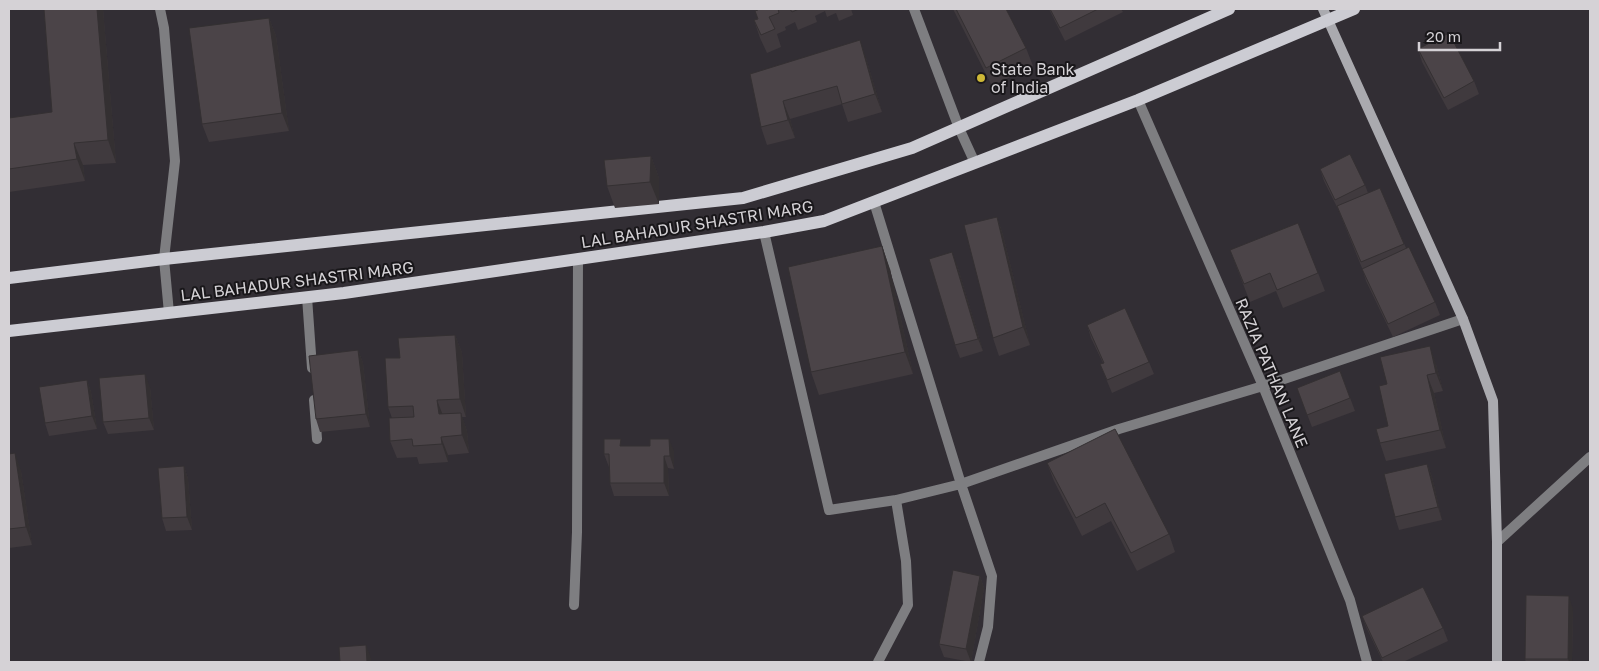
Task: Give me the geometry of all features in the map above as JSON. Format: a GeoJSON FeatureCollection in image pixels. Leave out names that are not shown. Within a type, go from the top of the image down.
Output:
{"type":"FeatureCollection","features":[{"type":"Feature","properties":{"kind":"main road","name":"LAL BAHADUR SHASTRI MARG"},"geometry":{"type":"LineString","coordinates":[[9,278],[164,259],[743,198],[912,148],[1229,9]]}},
{"type":"Feature","properties":{"kind":"main road","name":"LAL BAHADUR SHASTRI MARG"},"geometry":{"type":"LineString","coordinates":[[9,331],[344,293],[764,232],[824,221],[1138,100],[1326,14],[1354,9]]}},
{"type":"Feature","properties":{"kind":"street"},"geometry":{"type":"LineString","coordinates":[[160,9],[164,28],[175,161],[164,259],[168,313]]}},
{"type":"Feature","properties":{"kind":"street"},"geometry":{"type":"LineString","coordinates":[[914,9],[974,163]]}},
{"type":"Feature","properties":{"kind":"street"},"geometry":{"type":"LineString","coordinates":[[1326,14],[1463,319],[1493,401],[1498,662]]}},
{"type":"Feature","properties":{"kind":"street","name":"RAZIA PATHAN LANE"},"geometry":{"type":"LineString","coordinates":[[1138,100],[1263,386],[1350,600],[1367,662]]}},
{"type":"Feature","properties":{"kind":"street"},"geometry":{"type":"LineString","coordinates":[[874,202],[961,484],[992,576],[988,626],[980,662]]}},
{"type":"Feature","properties":{"kind":"street"},"geometry":{"type":"LineString","coordinates":[[764,232],[829,510],[896,500],[961,484],[1119,429],[1263,386],[1463,319]]}},
{"type":"Feature","properties":{"kind":"street"},"geometry":{"type":"LineString","coordinates":[[574,605],[578,532],[578,259]]}},
{"type":"Feature","properties":{"kind":"street"},"geometry":{"type":"LineString","coordinates":[[307,297],[317,439]]}},
{"type":"Feature","properties":{"kind":"street"},"geometry":{"type":"LineString","coordinates":[[1497,542],[1590,457]]}},
{"type":"Feature","properties":{"kind":"street"},"geometry":{"type":"LineString","coordinates":[[878,662],[908,605],[906,561],[896,500]]}},
{"type":"Feature","properties":{"kind":"building"},"geometry":{"type":"Polygon","coordinates":[[[44,9],[97,9],[108,140],[74,143],[77,159],[9,169],[9,118],[52,112],[44,9]]]}},
{"type":"Feature","properties":{"kind":"building"},"geometry":{"type":"Polygon","coordinates":[[[757,9],[778,9],[779,13],[769,17],[775,29],[761,35],[754,20],[758,19],[755,11],[757,9]]]}},
{"type":"Feature","properties":{"kind":"building"},"geometry":{"type":"Polygon","coordinates":[[[956,9],[1006,9],[1026,48],[986,68],[956,9]]]}},
{"type":"Feature","properties":{"kind":"building"},"geometry":{"type":"Polygon","coordinates":[[[1050,9],[1098,9],[1060,28],[1050,9]]]}},
{"type":"Feature","properties":{"kind":"building"},"geometry":{"type":"Polygon","coordinates":[[[269,18],[282,113],[202,124],[189,28],[269,18]]]}},
{"type":"Feature","properties":{"kind":"building"},"geometry":{"type":"Polygon","coordinates":[[[1449,33],[1474,81],[1444,98],[1418,49],[1449,33]]]}},
{"type":"Feature","properties":{"kind":"building"},"geometry":{"type":"Polygon","coordinates":[[[860,40],[875,94],[842,104],[837,86],[783,101],[788,120],[761,127],[750,74],[860,40]]]}},
{"type":"Feature","properties":{"kind":"building"},"geometry":{"type":"Polygon","coordinates":[[[1350,154],[1365,185],[1335,200],[1320,169],[1350,154]]]}},
{"type":"Feature","properties":{"kind":"building"},"geometry":{"type":"Polygon","coordinates":[[[651,156],[650,182],[607,186],[604,160],[651,156]]]}},
{"type":"Feature","properties":{"kind":"building"},"geometry":{"type":"Polygon","coordinates":[[[1380,188],[1404,244],[1361,262],[1337,206],[1380,188]]]}},
{"type":"Feature","properties":{"kind":"building"},"geometry":{"type":"Polygon","coordinates":[[[997,217],[1023,327],[993,338],[964,225],[997,217]]]}},
{"type":"Feature","properties":{"kind":"building"},"geometry":{"type":"Polygon","coordinates":[[[1298,223],[1318,273],[1277,290],[1270,273],[1244,284],[1230,250],[1298,223]]]}},
{"type":"Feature","properties":{"kind":"building"},"geometry":{"type":"Polygon","coordinates":[[[882,246],[905,352],[811,372],[788,267],[882,246]]]}},
{"type":"Feature","properties":{"kind":"building"},"geometry":{"type":"Polygon","coordinates":[[[1409,247],[1435,302],[1388,324],[1362,269],[1409,247]]]}},
{"type":"Feature","properties":{"kind":"building"},"geometry":{"type":"Polygon","coordinates":[[[952,252],[978,339],[955,345],[929,259],[952,252]]]}},
{"type":"Feature","properties":{"kind":"building"},"geometry":{"type":"Polygon","coordinates":[[[1125,308],[1149,362],[1107,380],[1100,364],[1104,363],[1087,325],[1125,308]]]}},
{"type":"Feature","properties":{"kind":"building"},"geometry":{"type":"Polygon","coordinates":[[[455,335],[460,399],[437,400],[439,414],[461,413],[462,435],[441,437],[442,444],[413,446],[412,439],[390,441],[389,418],[414,417],[413,406],[388,407],[385,358],[400,358],[398,338],[455,335]]]}},
{"type":"Feature","properties":{"kind":"building"},"geometry":{"type":"Polygon","coordinates":[[[1430,346],[1436,373],[1427,375],[1440,430],[1380,443],[1376,429],[1388,426],[1379,386],[1387,384],[1380,357],[1430,346]]]}},
{"type":"Feature","properties":{"kind":"building"},"geometry":{"type":"Polygon","coordinates":[[[358,350],[366,414],[316,419],[309,356],[358,350]]]}},
{"type":"Feature","properties":{"kind":"building"},"geometry":{"type":"Polygon","coordinates":[[[1340,371],[1350,398],[1307,415],[1297,388],[1340,371]]]}},
{"type":"Feature","properties":{"kind":"building"},"geometry":{"type":"Polygon","coordinates":[[[145,374],[149,418],[103,422],[99,378],[145,374]]]}},
{"type":"Feature","properties":{"kind":"building"},"geometry":{"type":"Polygon","coordinates":[[[87,380],[92,416],[45,423],[39,387],[87,380]]]}},
{"type":"Feature","properties":{"kind":"building"},"geometry":{"type":"Polygon","coordinates":[[[1115,429],[1169,534],[1131,553],[1105,503],[1076,518],[1047,463],[1115,429]]]}},
{"type":"Feature","properties":{"kind":"building"},"geometry":{"type":"Polygon","coordinates":[[[604,439],[621,439],[620,446],[650,446],[650,439],[669,439],[670,456],[664,456],[664,483],[610,483],[609,454],[604,454],[604,439]]]}},
{"type":"Feature","properties":{"kind":"building"},"geometry":{"type":"Polygon","coordinates":[[[15,453],[26,527],[9,529],[9,454],[15,453]]]}},
{"type":"Feature","properties":{"kind":"building"},"geometry":{"type":"Polygon","coordinates":[[[1427,464],[1438,507],[1395,517],[1384,474],[1427,464]]]}},
{"type":"Feature","properties":{"kind":"building"},"geometry":{"type":"Polygon","coordinates":[[[184,466],[187,517],[162,518],[158,468],[184,466]]]}},
{"type":"Feature","properties":{"kind":"building"},"geometry":{"type":"Polygon","coordinates":[[[953,570],[980,576],[966,649],[939,644],[953,570]]]}},
{"type":"Feature","properties":{"kind":"building"},"geometry":{"type":"Polygon","coordinates":[[[1423,587],[1443,628],[1382,658],[1362,616],[1423,587]]]}},
{"type":"Feature","properties":{"kind":"building"},"geometry":{"type":"Polygon","coordinates":[[[1526,595],[1569,596],[1568,659],[1525,659],[1526,595]]]}},
{"type":"Feature","properties":{"kind":"building"},"geometry":{"type":"Polygon","coordinates":[[[366,645],[367,662],[340,662],[339,647],[366,645]]]}},
{"type":"Feature","properties":{"kind":"place","name":"State Bank of India"},"geometry":{"type":"Point","coordinates":[981,78]}}]}
